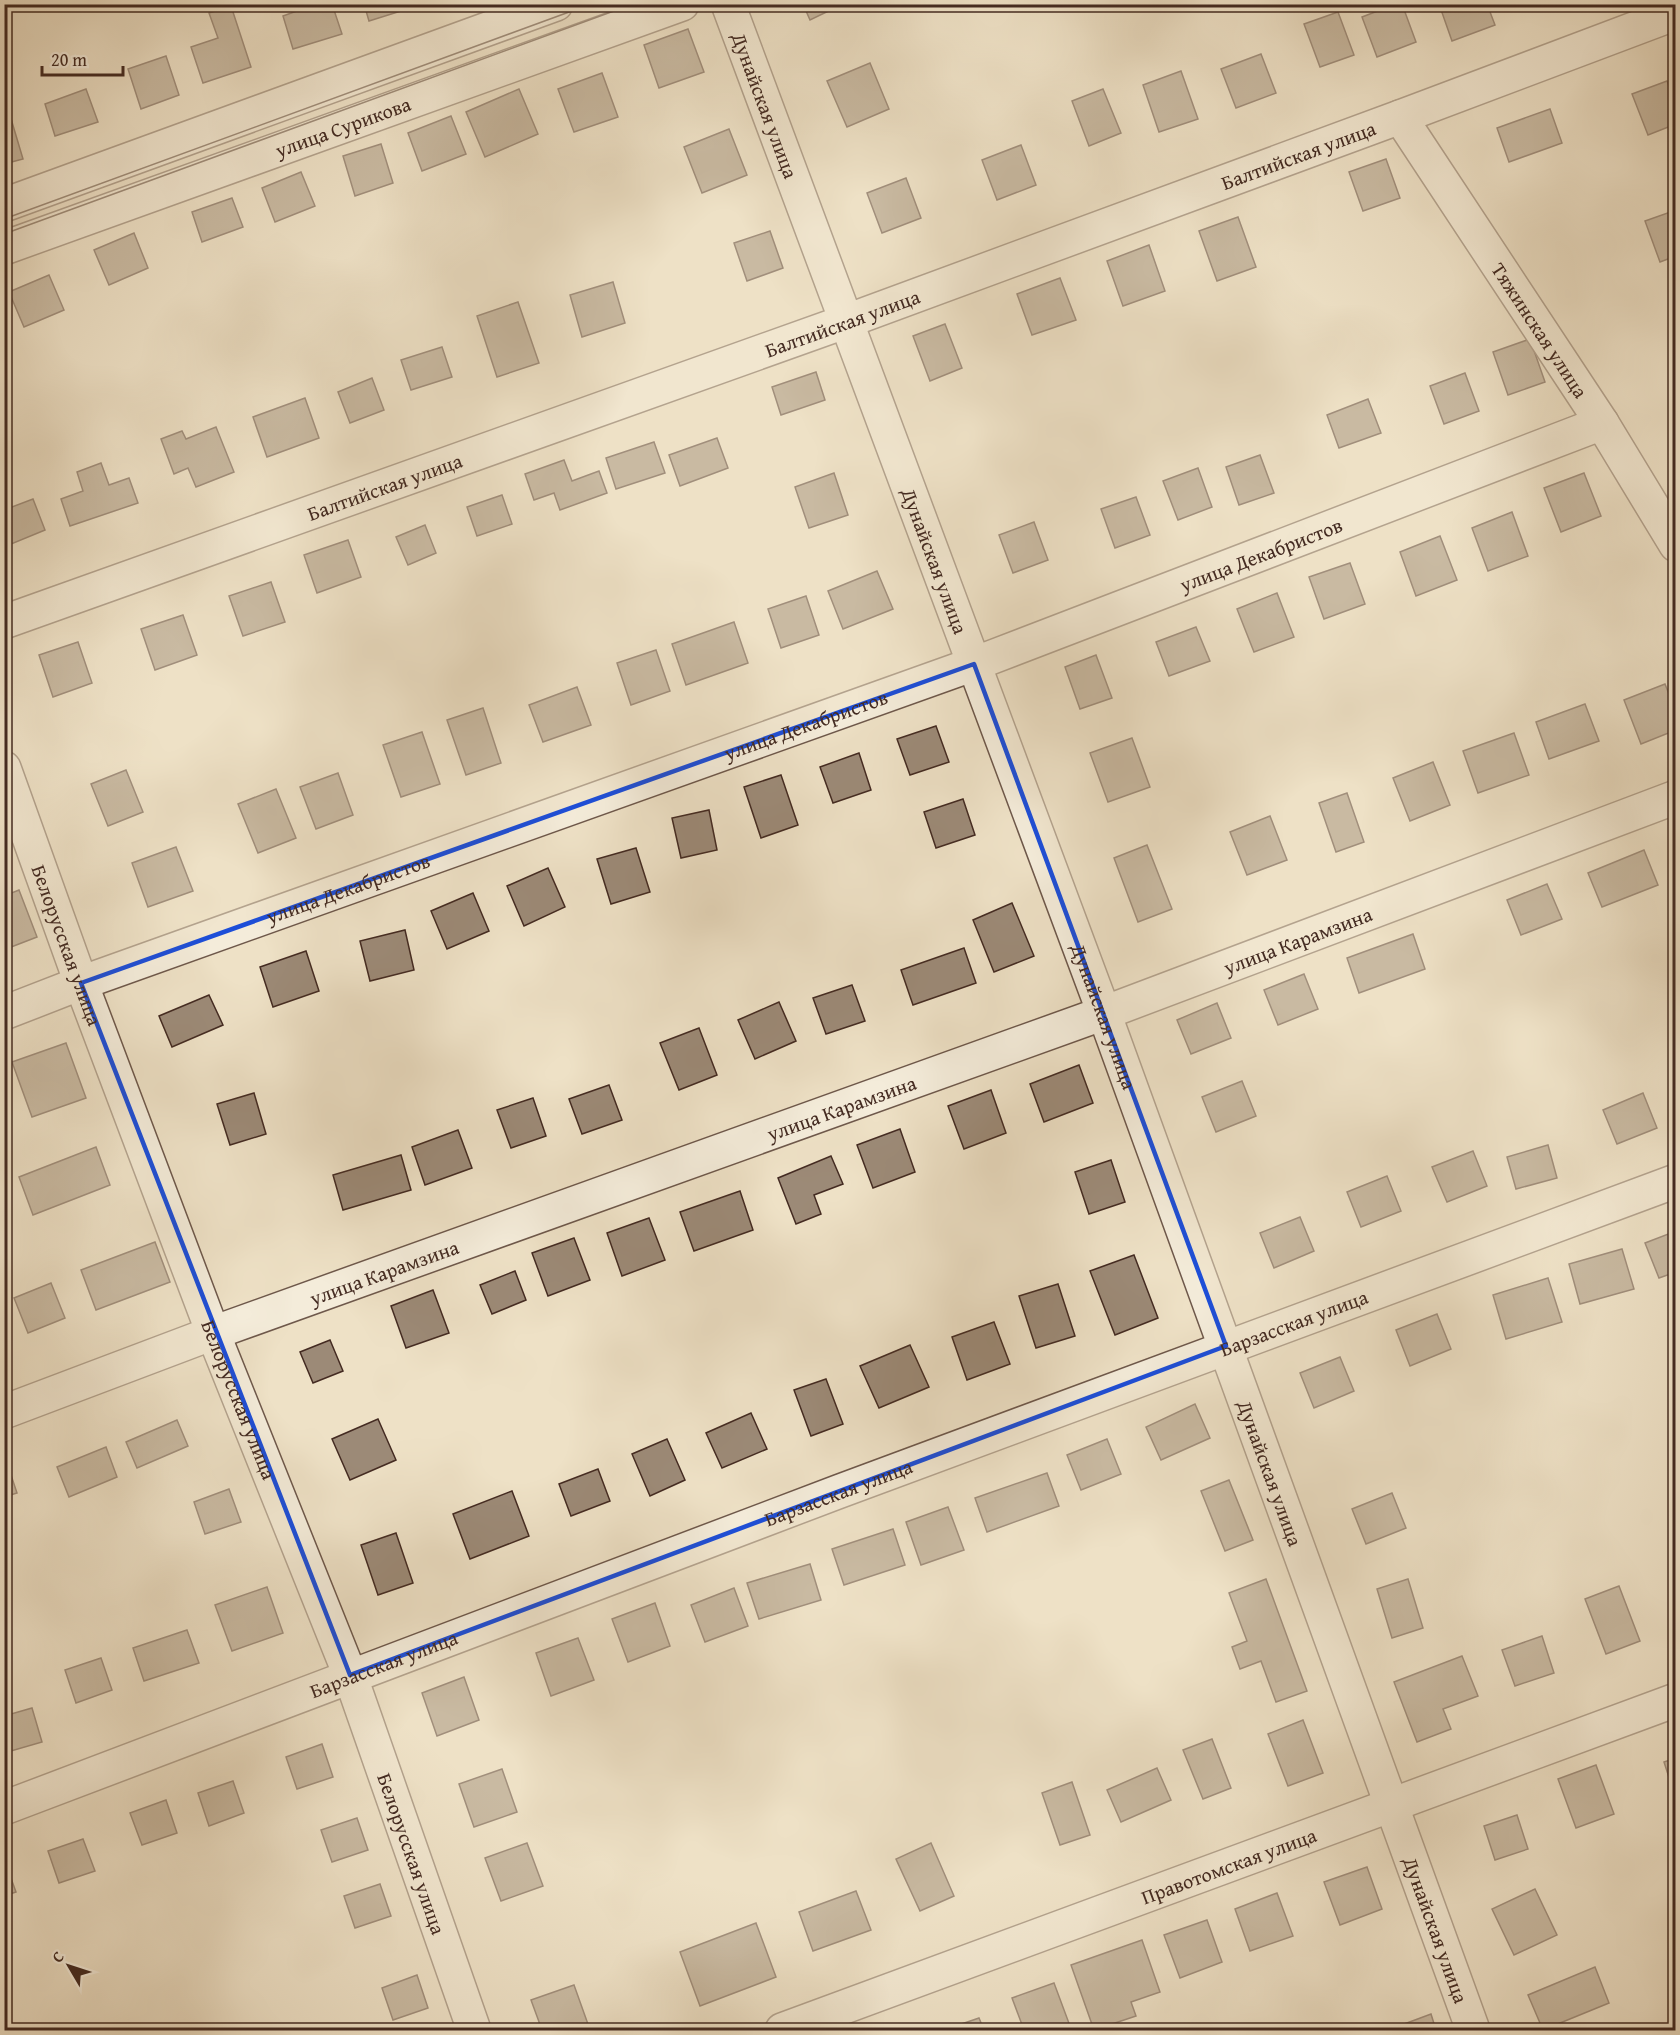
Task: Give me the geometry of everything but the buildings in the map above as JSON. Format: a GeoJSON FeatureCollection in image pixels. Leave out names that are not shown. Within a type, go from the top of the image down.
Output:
{"type":"FeatureCollection","features":[{"type":"Feature","properties":{"kind":"street"},"geometry":{"type":"LineString","coordinates":[[4,205],[556,4]]}},
{"type":"Feature","properties":{"kind":"street","name":"улица Сурикова"},"geometry":{"type":"LineString","coordinates":[[4,248],[682,4]]}},
{"type":"Feature","properties":{"kind":"street","name":"Дунайская улица"},"geometry":{"type":"LineString","coordinates":[[728,4],[1104,1013],[1473,2031]]}},
{"type":"Feature","properties":{"kind":"street","name":"Балтийская улица"},"geometry":{"type":"LineString","coordinates":[[4,622],[847,321],[1676,13]]}},
{"type":"Feature","properties":{"kind":"street","name":"Тяжинская улица"},"geometry":{"type":"LineString","coordinates":[[1400,117],[1602,423],[1676,545]]}},
{"type":"Feature","properties":{"kind":"street","name":"улица Декабристов"},"geometry":{"type":"LineString","coordinates":[[4,1013],[81,983],[974,664],[1602,423]]}},
{"type":"Feature","properties":{"kind":"street","name":"Белорусская улица"},"geometry":{"type":"LineString","coordinates":[[4,768],[81,983],[213,1333],[350,1675],[474,2031]]}},
{"type":"Feature","properties":{"kind":"street","name":"улица Карамзина"},"geometry":{"type":"LineString","coordinates":[[4,1412],[213,1333],[1104,1013],[1676,797]]}},
{"type":"Feature","properties":{"kind":"street","name":"Барзасская улица"},"geometry":{"type":"LineString","coordinates":[[4,1808],[350,1675],[1226,1346],[1676,1181]]}},
{"type":"Feature","properties":{"kind":"street","name":"Правотомская улица"},"geometry":{"type":"LineString","coordinates":[[782,2031],[1676,1700]]}},
{"type":"Feature","properties":{"kind":"highlighted area"},"geometry":{"type":"Polygon","coordinates":[[[974,664],[1226,1346],[350,1675],[81,983],[974,664]]]}},
{"type":"Feature","properties":{"kind":"tram line"},"geometry":{"type":"LineString","coordinates":[[4,219],[591,4]]}},
{"type":"Feature","properties":{"kind":"tram line"},"geometry":{"type":"LineString","coordinates":[[4,234],[633,4]]}}]}
